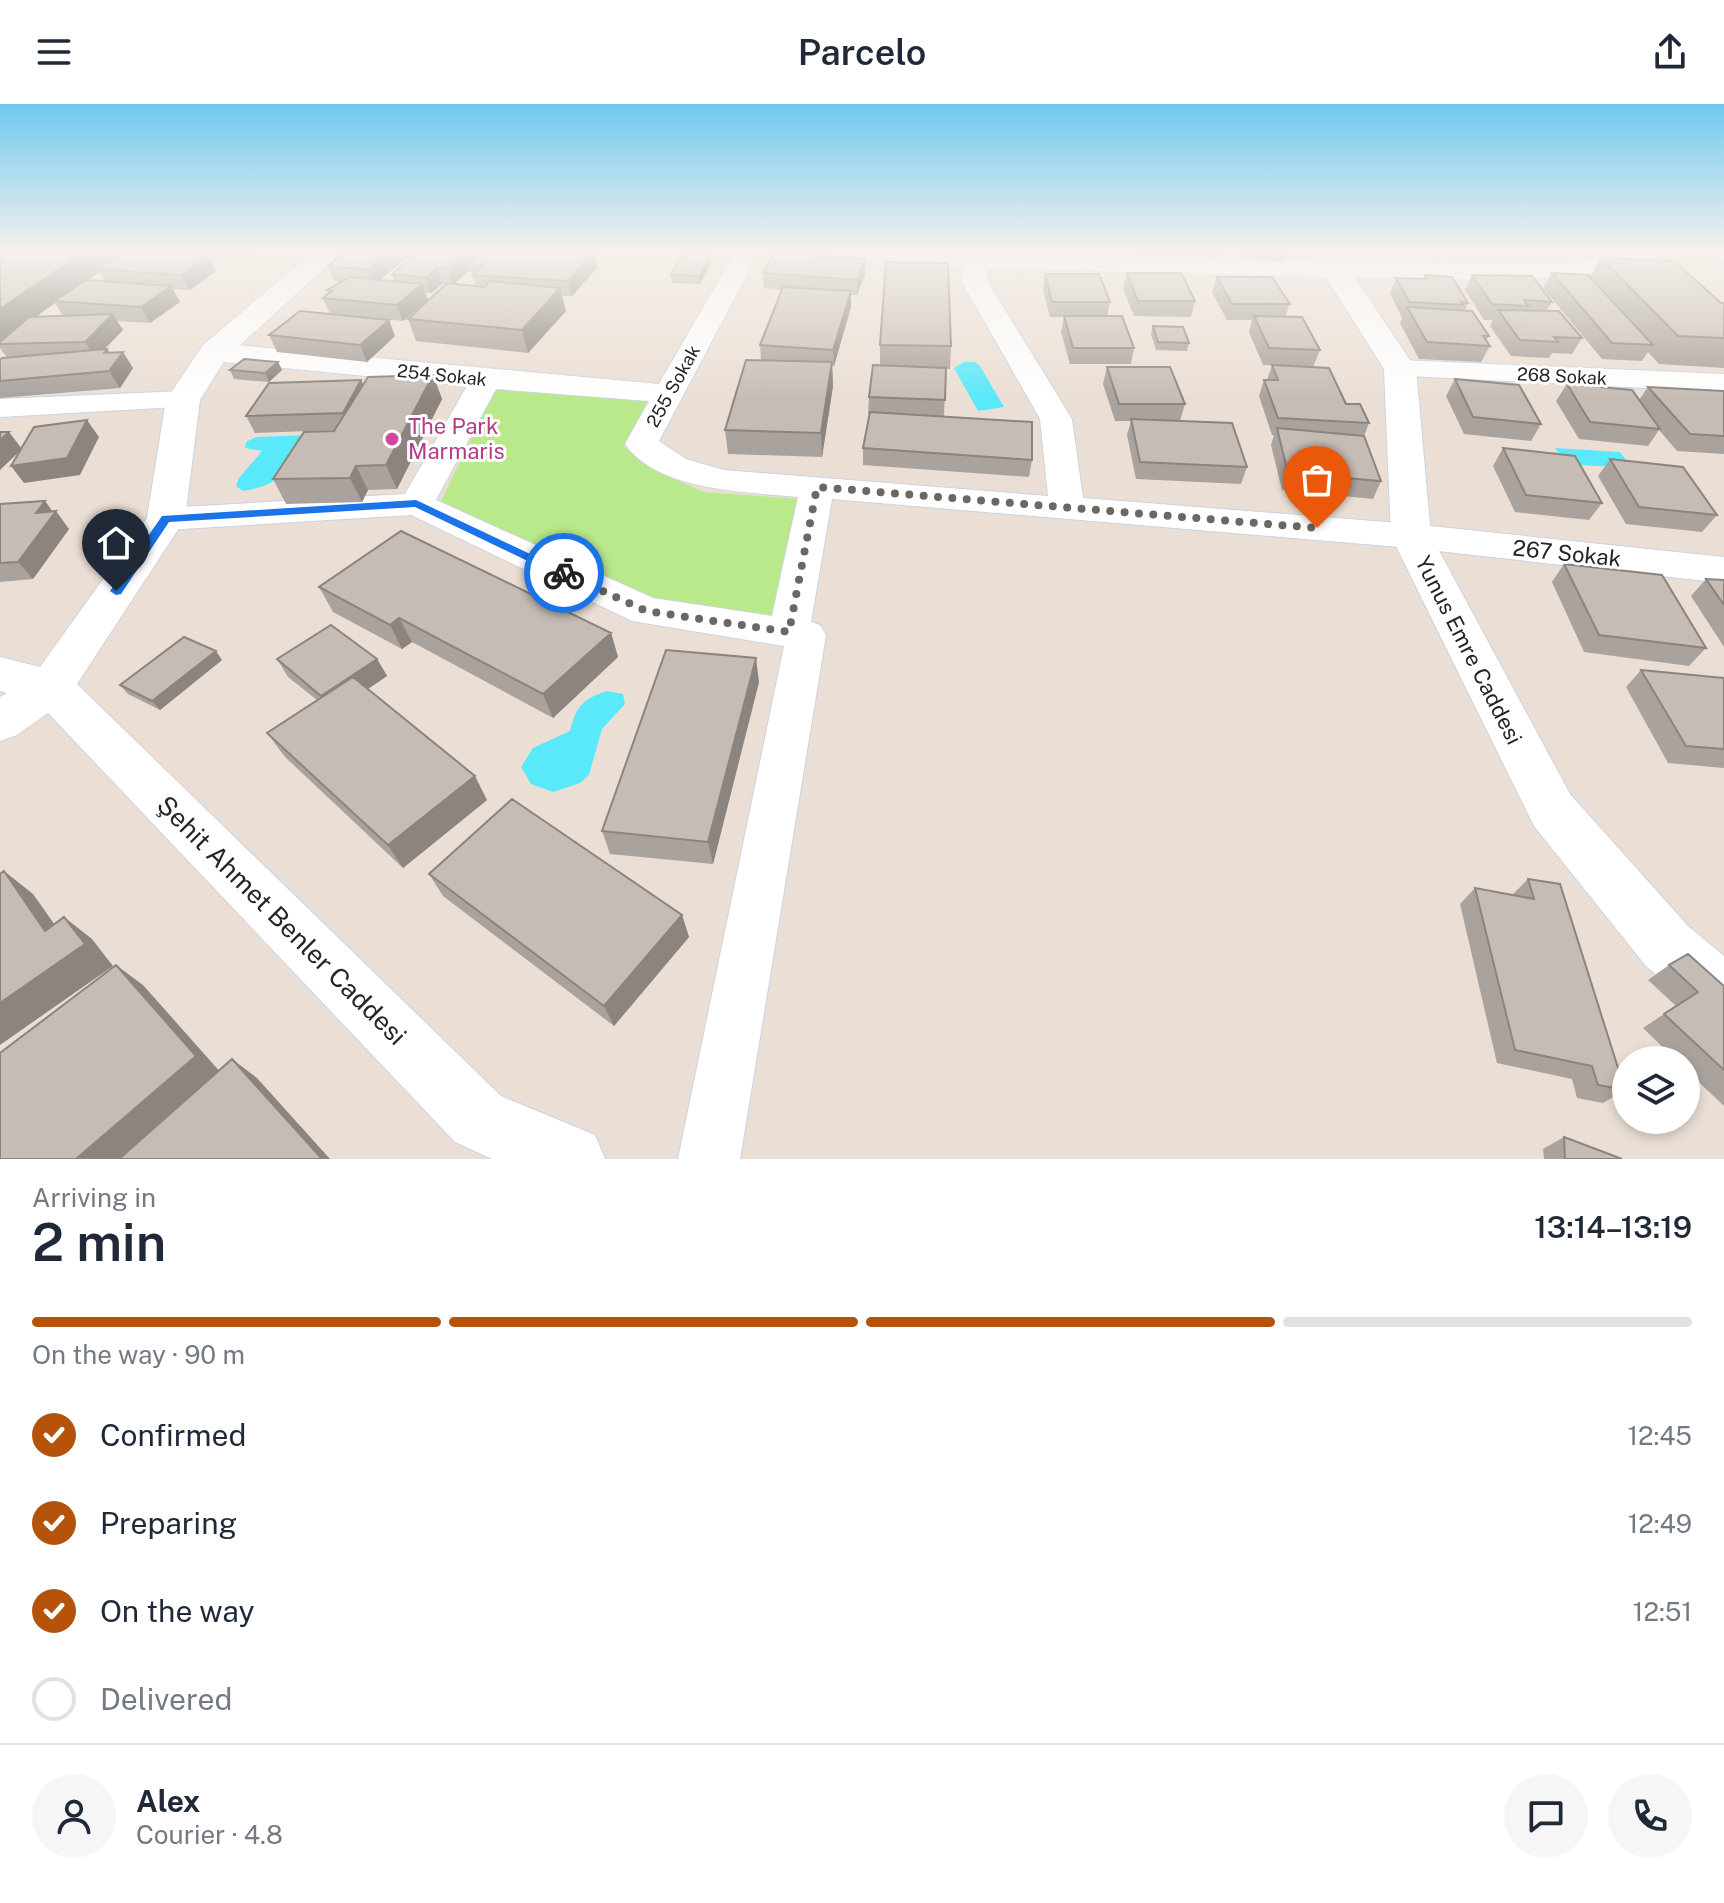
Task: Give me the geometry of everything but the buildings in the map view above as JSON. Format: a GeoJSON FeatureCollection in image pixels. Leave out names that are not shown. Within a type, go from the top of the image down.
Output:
{"type":"FeatureCollection","features":[{"type":"Feature","properties":{"kind":"street"},"geometry":{"type":"LineString","coordinates":[[0,722],[26,680],[166,519],[183,400],[214,352],[272,301]]}},
{"type":"Feature","properties":{"kind":"street","name":"255 Sokak"},"geometry":{"type":"LineString","coordinates":[[674,466],[641,444],[720,301]]}},
{"type":"Feature","properties":{"kind":"street"},"geometry":{"type":"LineString","coordinates":[[986,301],[1056,419],[1067,506]]}},
{"type":"Feature","properties":{"kind":"street","name":"Yunus Emre Caddesi"},"geometry":{"type":"LineString","coordinates":[[1358,301],[1400,369],[1411,536],[1552,810],[1667,946],[1724,995]]}},
{"type":"Feature","properties":{"kind":"street","name":"254 Sokak"},"geometry":{"type":"LineString","coordinates":[[214,352],[669,394]]}},
{"type":"Feature","properties":{"kind":"street","name":"268 Sokak"},"geometry":{"type":"LineString","coordinates":[[1400,369],[1724,383]]}},
{"type":"Feature","properties":{"kind":"street"},"geometry":{"type":"LineString","coordinates":[[416,504],[486,379]]}},
{"type":"Feature","properties":{"kind":"street"},"geometry":{"type":"LineString","coordinates":[[0,408],[183,400]]}},
{"type":"Feature","properties":{"kind":"street","name":"267 Sokak"},"geometry":{"type":"LineString","coordinates":[[674,466],[722,480],[1411,536],[1724,570]]}},
{"type":"Feature","properties":{"kind":"street"},"geometry":{"type":"LineString","coordinates":[[789,632],[817,487]]}},
{"type":"Feature","properties":{"kind":"street"},"geometry":{"type":"LineString","coordinates":[[166,519],[416,504],[646,611],[806,635],[709,1159]]}},
{"type":"Feature","properties":{"kind":"street","name":"Şehit Ahmet Benler Caddesi"},"geometry":{"type":"LineString","coordinates":[[26,680],[478,1119],[571,1159]]}},
{"type":"Feature","properties":{"kind":"green space"},"geometry":{"type":"Polygon","coordinates":[[[497,386],[651,400],[624,447],[656,471],[704,492],[799,499],[781,622],[654,599],[440,503],[497,386]]]}},
{"type":"Feature","properties":{"kind":"water"},"geometry":{"type":"Polygon","coordinates":[[[964,362],[975,362],[980,366],[1004,407],[978,411],[954,368],[964,362]]]}},
{"type":"Feature","properties":{"kind":"water"},"geometry":{"type":"Polygon","coordinates":[[[308,435],[290,466],[277,479],[243,491],[236,486],[262,451],[245,448],[246,442],[256,437],[308,435]]]}},
{"type":"Feature","properties":{"kind":"water"},"geometry":{"type":"Polygon","coordinates":[[[1555,448],[1620,452],[1632,468],[1566,464],[1555,448]]]}},
{"type":"Feature","properties":{"kind":"water"},"geometry":{"type":"Polygon","coordinates":[[[607,691],[623,694],[625,704],[602,729],[589,775],[580,783],[553,792],[531,784],[521,767],[533,748],[570,731],[582,705],[607,691]]]}},
{"type":"Feature","properties":{"kind":"way so far"},"geometry":{"type":"LineString","coordinates":[[564,573],[646,611],[789,632],[817,487],[1317,528]]}},
{"type":"Feature","properties":{"kind":"place","name":"The Park Marmaris"},"geometry":{"type":"Point","coordinates":[392,439]}},
{"type":"Feature","properties":{"kind":"route"},"geometry":{"type":"LineString","coordinates":[[116,591],[166,519],[416,504],[564,573]]}}]}
